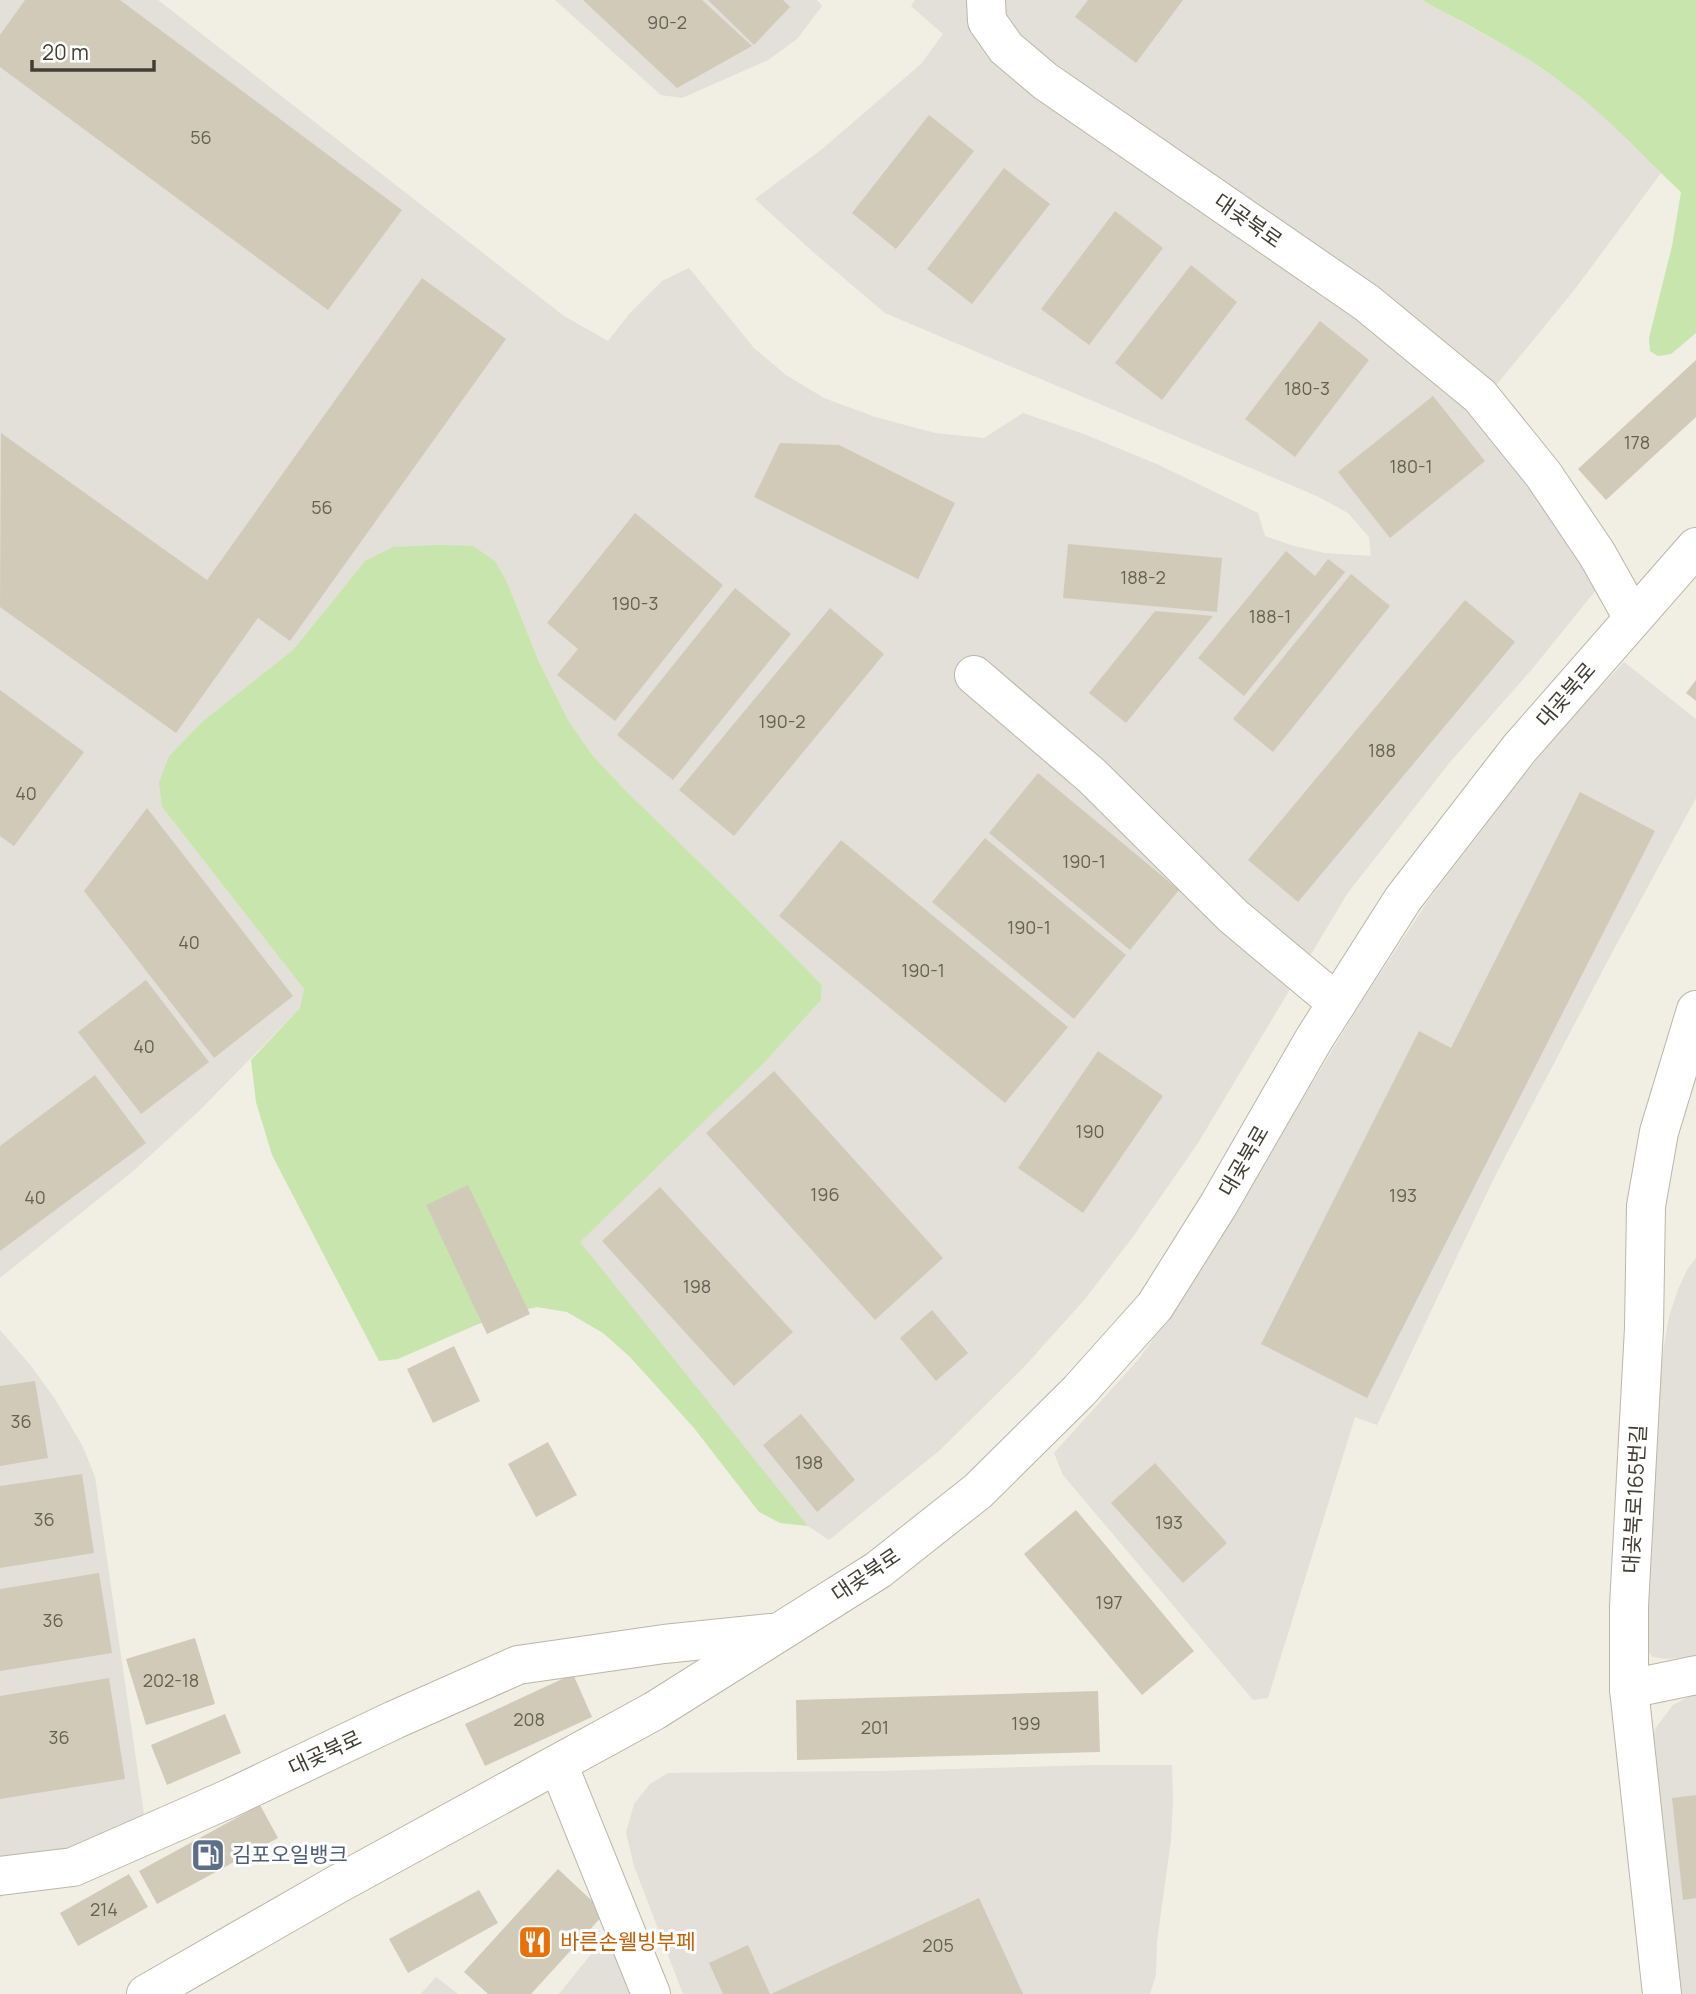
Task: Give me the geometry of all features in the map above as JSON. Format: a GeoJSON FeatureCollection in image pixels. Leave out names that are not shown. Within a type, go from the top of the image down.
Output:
{"type":"FeatureCollection","features":[{"type":"Feature","properties":{"kind":"street","name":"대곶북로"},"geometry":{"type":"LineString","coordinates":[[986,0],[987,21],[1006,48],[1045,81],[1367,303],[1480,396],[1543,474],[1597,554],[1633,618]]}},
{"type":"Feature","properties":{"kind":"street","name":"대곶북로"},"geometry":{"type":"LineString","coordinates":[[146,1994],[336,1885],[654,1711],[878,1570],[978,1492],[1079,1391],[1156,1306],[1314,1039],[1403,899],[1519,749],[1696,547]]}},
{"type":"Feature","properties":{"kind":"street"},"geometry":{"type":"LineString","coordinates":[[974,675],[1092,776],[1233,916],[1337,1003]]}},
{"type":"Feature","properties":{"kind":"street","name":"대곶북로165번길"},"geometry":{"type":"LineString","coordinates":[[1662,1994],[1629,1689],[1629,1606],[1642,1356],[1646,1206],[1659,1132],[1696,1010]]}},
{"type":"Feature","properties":{"kind":"street","name":"대곶북로"},"geometry":{"type":"LineString","coordinates":[[0,1876],[74,1867],[518,1665],[664,1644],[780,1632]]}},
{"type":"Feature","properties":{"kind":"street"},"geometry":{"type":"LineString","coordinates":[[1629,1689],[1696,1675]]}},
{"type":"Feature","properties":{"kind":"street"},"geometry":{"type":"LineString","coordinates":[[558,1764],[651,1994]]}},
{"type":"Feature","properties":{"kind":"shaded area"},"geometry":{"type":"Polygon","coordinates":[[[0,0],[158,0],[564,316],[608,341],[630,313],[662,281],[689,268],[754,348],[786,375],[824,398],[875,417],[935,433],[984,438],[1023,413],[1084,434],[1159,465],[1258,513],[1265,536],[1325,553],[1371,556],[1369,537],[1348,513],[1319,497],[885,313],[755,199],[821,150],[921,64],[943,34],[911,6],[915,0],[1422,0],[1516,52],[1566,85],[1610,121],[1661,173],[1575,289],[1471,416],[1516,460],[1600,585],[1533,668],[1450,762],[1347,894],[1198,1143],[1132,1238],[1085,1299],[1024,1367],[940,1450],[829,1540],[808,1526],[579,1242],[764,1063],[821,1000],[822,985],[593,756],[568,720],[539,662],[507,582],[495,561],[365,561],[293,650],[203,721],[169,756],[162,807],[304,989],[300,1008],[199,1111],[132,1172],[0,1278],[0,0]]]}},
{"type":"Feature","properties":{"kind":"shaded area"},"geometry":{"type":"Polygon","coordinates":[[[555,0],[817,0],[822,6],[797,39],[768,60],[682,98],[661,95],[555,0]]]}},
{"type":"Feature","properties":{"kind":"shaded area"},"geometry":{"type":"Polygon","coordinates":[[[1624,662],[1696,719],[1696,798],[1495,1176],[1377,1425],[1355,1417],[1268,1698],[1253,1700],[1063,1475],[1054,1453],[1138,1360],[1183,1297],[1362,1001],[1430,898],[1522,778],[1575,714],[1624,662]]]}},
{"type":"Feature","properties":{"kind":"shaded area"},"geometry":{"type":"Polygon","coordinates":[[[1696,1258],[1696,1656],[1667,1659],[1653,1657],[1643,1646],[1659,1376],[1669,1317],[1687,1270],[1696,1258]]]}},
{"type":"Feature","properties":{"kind":"shaded area"},"geometry":{"type":"Polygon","coordinates":[[[0,1330],[55,1399],[83,1447],[95,1477],[144,1814],[93,1848],[0,1897],[0,1330]]]}},
{"type":"Feature","properties":{"kind":"shaded area"},"geometry":{"type":"Polygon","coordinates":[[[1696,1693],[1696,1994],[1674,1994],[1649,1761],[1655,1729],[1673,1705],[1696,1693]]]}},
{"type":"Feature","properties":{"kind":"shaded area"},"geometry":{"type":"Polygon","coordinates":[[[1172,1765],[1171,1840],[1157,1941],[1156,1975],[1150,1994],[683,1994],[634,1866],[626,1833],[634,1804],[650,1784],[668,1773],[1172,1765]]]}},
{"type":"Feature","properties":{"kind":"shaded area"},"geometry":{"type":"Polygon","coordinates":[[[609,1932],[632,1994],[559,1994],[609,1932]]]}},
{"type":"Feature","properties":{"kind":"shaded area"},"geometry":{"type":"Polygon","coordinates":[[[436,1977],[458,1994],[421,1994],[436,1977]]]}},
{"type":"Feature","properties":{"kind":"green space"},"geometry":{"type":"Polygon","coordinates":[[[1422,0],[1696,0],[1696,333],[1671,354],[1658,356],[1650,351],[1649,338],[1672,246],[1681,192],[1611,124],[1566,86],[1514,51],[1422,0]]]}},
{"type":"Feature","properties":{"kind":"green space"},"geometry":{"type":"Polygon","coordinates":[[[473,546],[495,561],[507,582],[539,662],[568,720],[593,756],[822,985],[821,1000],[764,1063],[580,1242],[808,1526],[780,1523],[759,1512],[694,1428],[630,1357],[603,1333],[567,1312],[537,1307],[505,1314],[398,1359],[379,1361],[272,1155],[256,1102],[251,1060],[300,1008],[304,989],[162,807],[159,783],[169,756],[203,721],[293,650],[365,561],[393,547],[473,546]]]}},
{"type":"Feature","properties":{"kind":"building"},"geometry":{"type":"Polygon","coordinates":[[[25,0],[120,0],[402,210],[328,310],[0,67],[0,35],[25,0]]]}},
{"type":"Feature","properties":{"kind":"building"},"geometry":{"type":"Polygon","coordinates":[[[583,0],[702,0],[752,46],[677,88],[583,0]]]}},
{"type":"Feature","properties":{"kind":"building"},"geometry":{"type":"Polygon","coordinates":[[[708,0],[783,0],[790,7],[754,45],[708,0]]]}},
{"type":"Feature","properties":{"kind":"building"},"geometry":{"type":"Polygon","coordinates":[[[1088,0],[1183,0],[1136,63],[1075,17],[1088,0]]]}},
{"type":"Feature","properties":{"kind":"building"},"geometry":{"type":"Polygon","coordinates":[[[929,115],[974,151],[896,249],[852,213],[929,115]]]}},
{"type":"Feature","properties":{"kind":"building"},"geometry":{"type":"Polygon","coordinates":[[[1004,168],[1050,204],[972,304],[927,269],[1004,168]]]}},
{"type":"Feature","properties":{"kind":"building"},"geometry":{"type":"Polygon","coordinates":[[[1115,211],[1163,248],[1089,345],[1041,309],[1115,211]]]}},
{"type":"Feature","properties":{"kind":"building"},"geometry":{"type":"Polygon","coordinates":[[[1191,265],[1237,302],[1162,400],[1115,363],[1191,265]]]}},
{"type":"Feature","properties":{"kind":"building"},"geometry":{"type":"Polygon","coordinates":[[[422,278],[506,339],[290,641],[258,618],[176,733],[0,607],[1,433],[207,580],[422,278]]]}},
{"type":"Feature","properties":{"kind":"building"},"geometry":{"type":"Polygon","coordinates":[[[1320,321],[1369,360],[1295,457],[1245,419],[1320,321]]]}},
{"type":"Feature","properties":{"kind":"building"},"geometry":{"type":"Polygon","coordinates":[[[1696,360],[1696,417],[1606,500],[1578,469],[1696,360]]]}},
{"type":"Feature","properties":{"kind":"building"},"geometry":{"type":"Polygon","coordinates":[[[1433,396],[1485,461],[1390,538],[1338,472],[1433,396]]]}},
{"type":"Feature","properties":{"kind":"building"},"geometry":{"type":"Polygon","coordinates":[[[780,443],[839,445],[955,503],[918,579],[754,497],[780,443]]]}},
{"type":"Feature","properties":{"kind":"building"},"geometry":{"type":"Polygon","coordinates":[[[635,513],[723,585],[615,721],[557,675],[578,649],[547,623],[635,513]]]}},
{"type":"Feature","properties":{"kind":"building"},"geometry":{"type":"Polygon","coordinates":[[[1068,544],[1222,558],[1217,612],[1063,598],[1068,544]]]}},
{"type":"Feature","properties":{"kind":"building"},"geometry":{"type":"Polygon","coordinates":[[[1286,551],[1315,576],[1328,559],[1345,572],[1244,696],[1198,658],[1286,551]]]}},
{"type":"Feature","properties":{"kind":"building"},"geometry":{"type":"Polygon","coordinates":[[[1351,574],[1390,606],[1273,752],[1233,719],[1351,574]]]}},
{"type":"Feature","properties":{"kind":"building"},"geometry":{"type":"Polygon","coordinates":[[[735,588],[791,634],[673,780],[617,735],[735,588]]]}},
{"type":"Feature","properties":{"kind":"building"},"geometry":{"type":"Polygon","coordinates":[[[1465,600],[1515,642],[1298,902],[1248,860],[1465,600]]]}},
{"type":"Feature","properties":{"kind":"building"},"geometry":{"type":"Polygon","coordinates":[[[830,608],[884,654],[734,836],[679,790],[830,608]]]}},
{"type":"Feature","properties":{"kind":"building"},"geometry":{"type":"Polygon","coordinates":[[[1155,611],[1213,616],[1126,723],[1089,693],[1155,611]]]}},
{"type":"Feature","properties":{"kind":"building"},"geometry":{"type":"Polygon","coordinates":[[[1696,680],[1696,701],[1686,693],[1696,680]]]}},
{"type":"Feature","properties":{"kind":"building"},"geometry":{"type":"Polygon","coordinates":[[[0,690],[84,752],[14,846],[0,836],[0,690]]]}},
{"type":"Feature","properties":{"kind":"building"},"geometry":{"type":"Polygon","coordinates":[[[1038,773],[1179,890],[1130,950],[989,833],[1038,773]]]}},
{"type":"Feature","properties":{"kind":"building"},"geometry":{"type":"Polygon","coordinates":[[[1580,792],[1655,831],[1367,1398],[1261,1344],[1419,1031],[1451,1048],[1580,792]]]}},
{"type":"Feature","properties":{"kind":"building"},"geometry":{"type":"Polygon","coordinates":[[[147,808],[293,996],[214,1058],[84,891],[147,808]]]}},
{"type":"Feature","properties":{"kind":"building"},"geometry":{"type":"Polygon","coordinates":[[[985,838],[1126,955],[1074,1019],[932,902],[985,838]]]}},
{"type":"Feature","properties":{"kind":"building"},"geometry":{"type":"Polygon","coordinates":[[[841,840],[1068,1027],[1005,1103],[779,916],[841,840]]]}},
{"type":"Feature","properties":{"kind":"building"},"geometry":{"type":"Polygon","coordinates":[[[146,980],[209,1062],[141,1114],[78,1032],[146,980]]]}},
{"type":"Feature","properties":{"kind":"building"},"geometry":{"type":"Polygon","coordinates":[[[1098,1051],[1163,1096],[1083,1213],[1018,1168],[1098,1051]]]}},
{"type":"Feature","properties":{"kind":"building"},"geometry":{"type":"Polygon","coordinates":[[[774,1071],[943,1258],[875,1320],[706,1133],[774,1071]]]}},
{"type":"Feature","properties":{"kind":"building"},"geometry":{"type":"Polygon","coordinates":[[[95,1075],[146,1143],[0,1251],[0,1146],[95,1075]]]}},
{"type":"Feature","properties":{"kind":"building"},"geometry":{"type":"Polygon","coordinates":[[[468,1185],[530,1314],[487,1334],[426,1205],[468,1185]]]}},
{"type":"Feature","properties":{"kind":"building"},"geometry":{"type":"Polygon","coordinates":[[[660,1187],[793,1332],[734,1386],[602,1241],[660,1187]]]}},
{"type":"Feature","properties":{"kind":"building"},"geometry":{"type":"Polygon","coordinates":[[[932,1310],[968,1353],[936,1381],[900,1338],[932,1310]]]}},
{"type":"Feature","properties":{"kind":"building"},"geometry":{"type":"Polygon","coordinates":[[[454,1346],[480,1401],[433,1423],[407,1369],[454,1346]]]}},
{"type":"Feature","properties":{"kind":"building"},"geometry":{"type":"Polygon","coordinates":[[[35,1381],[48,1458],[0,1466],[0,1386],[35,1381]]]}},
{"type":"Feature","properties":{"kind":"building"},"geometry":{"type":"Polygon","coordinates":[[[801,1414],[855,1480],[817,1512],[763,1445],[801,1414]]]}},
{"type":"Feature","properties":{"kind":"building"},"geometry":{"type":"Polygon","coordinates":[[[548,1442],[577,1495],[536,1517],[508,1464],[548,1442]]]}},
{"type":"Feature","properties":{"kind":"building"},"geometry":{"type":"Polygon","coordinates":[[[1155,1463],[1227,1543],[1183,1583],[1111,1503],[1155,1463]]]}},
{"type":"Feature","properties":{"kind":"building"},"geometry":{"type":"Polygon","coordinates":[[[82,1474],[94,1553],[0,1568],[0,1486],[82,1474]]]}},
{"type":"Feature","properties":{"kind":"building"},"geometry":{"type":"Polygon","coordinates":[[[1076,1510],[1194,1651],[1142,1695],[1024,1554],[1076,1510]]]}},
{"type":"Feature","properties":{"kind":"building"},"geometry":{"type":"Polygon","coordinates":[[[99,1573],[112,1653],[0,1671],[0,1589],[99,1573]]]}},
{"type":"Feature","properties":{"kind":"building"},"geometry":{"type":"Polygon","coordinates":[[[195,1638],[215,1704],[146,1725],[126,1659],[195,1638]]]}},
{"type":"Feature","properties":{"kind":"building"},"geometry":{"type":"Polygon","coordinates":[[[573,1674],[592,1717],[485,1766],[465,1724],[573,1674]]]}},
{"type":"Feature","properties":{"kind":"building"},"geometry":{"type":"Polygon","coordinates":[[[109,1678],[125,1779],[0,1799],[0,1696],[109,1678]]]}},
{"type":"Feature","properties":{"kind":"building"},"geometry":{"type":"Polygon","coordinates":[[[1098,1691],[1100,1752],[797,1760],[796,1700],[1098,1691]]]}},
{"type":"Feature","properties":{"kind":"building"},"geometry":{"type":"Polygon","coordinates":[[[225,1714],[241,1753],[167,1785],[151,1745],[225,1714]]]}},
{"type":"Feature","properties":{"kind":"building"},"geometry":{"type":"Polygon","coordinates":[[[1696,1795],[1696,1898],[1683,1900],[1672,1798],[1696,1795]]]}},
{"type":"Feature","properties":{"kind":"building","name":"김포오일뱅크"},"geometry":{"type":"Polygon","coordinates":[[[260,1805],[278,1838],[157,1904],[139,1871],[260,1805]]]}},
{"type":"Feature","properties":{"kind":"building","name":"바른손웰빙부페"},"geometry":{"type":"Polygon","coordinates":[[[558,1869],[605,1913],[531,1994],[488,1994],[464,1972],[558,1869]]]}},
{"type":"Feature","properties":{"kind":"building"},"geometry":{"type":"Polygon","coordinates":[[[129,1874],[148,1907],[78,1946],[60,1913],[129,1874]]]}},
{"type":"Feature","properties":{"kind":"building"},"geometry":{"type":"Polygon","coordinates":[[[479,1890],[498,1923],[408,1973],[389,1939],[479,1890]]]}},
{"type":"Feature","properties":{"kind":"building"},"geometry":{"type":"Polygon","coordinates":[[[979,1898],[1023,1994],[771,1994],[979,1898]]]}},
{"type":"Feature","properties":{"kind":"building"},"geometry":{"type":"Polygon","coordinates":[[[748,1945],[770,1994],[723,1994],[709,1963],[748,1945]]]}},
{"type":"Feature","properties":{"kind":"place","name":"김포오일뱅크"},"geometry":{"type":"Point","coordinates":[208,1855]}},
{"type":"Feature","properties":{"kind":"place","name":"바른손웰빙부페"},"geometry":{"type":"Point","coordinates":[535,1942]}}]}
